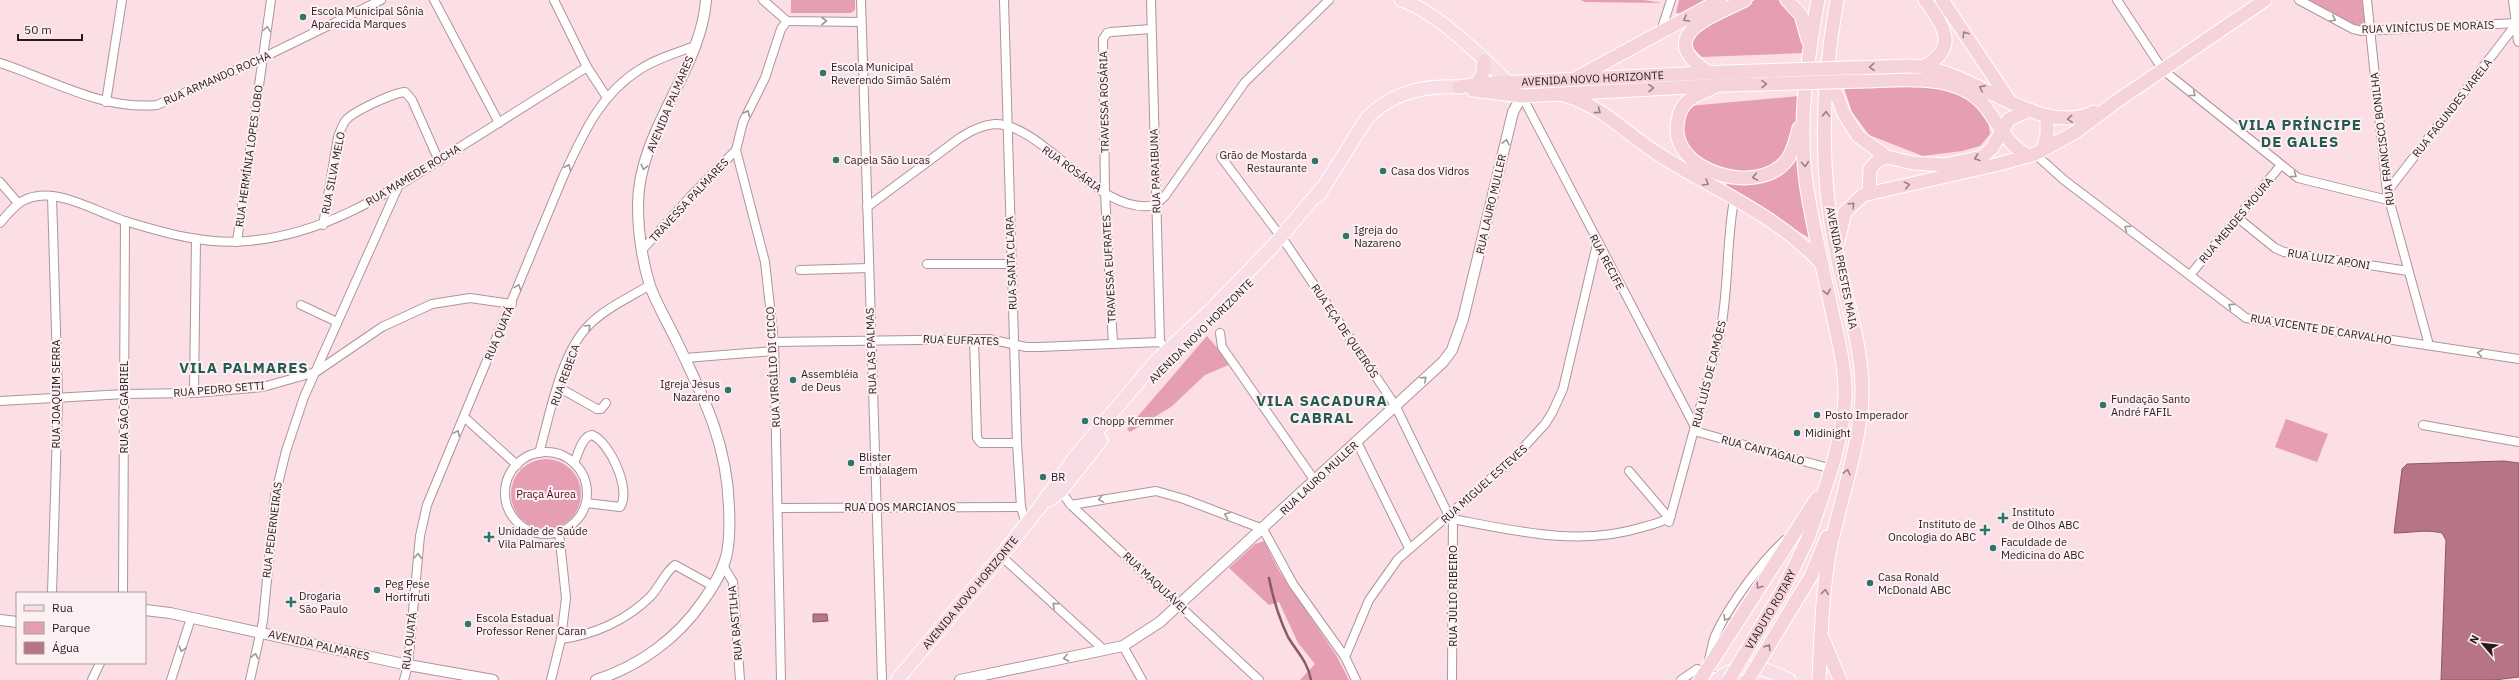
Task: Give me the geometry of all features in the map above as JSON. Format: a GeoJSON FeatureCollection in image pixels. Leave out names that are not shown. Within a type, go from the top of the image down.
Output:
{"type":"FeatureCollection","features":[{"type":"Feature","properties":{"kind":"highway"},"geometry":{"type":"LineString","coordinates":[[1574,79],[1660,34],[1720,0]]}},
{"type":"Feature","properties":{"kind":"highway"},"geometry":{"type":"LineString","coordinates":[[1709,73],[1690,59],[1687,54],[1686,42],[1688,34],[1698,23],[1745,0]]}},
{"type":"Feature","properties":{"kind":"highway"},"geometry":{"type":"LineString","coordinates":[[1787,0],[1801,15],[1809,46]]}},
{"type":"Feature","properties":{"kind":"highway","name":"AVENIDA PRESTES MAIA"},"geometry":{"type":"LineString","coordinates":[[1818,0],[1809,46],[1802,118],[1808,199],[1838,338],[1845,396],[1843,423],[1827,484]]}},
{"type":"Feature","properties":{"kind":"highway"},"geometry":{"type":"LineString","coordinates":[[1836,6],[1844,0]]}},
{"type":"Feature","properties":{"kind":"highway"},"geometry":{"type":"LineString","coordinates":[[1917,66],[1940,55],[1946,40],[1944,31],[1925,0]]}},
{"type":"Feature","properties":{"kind":"highway"},"geometry":{"type":"LineString","coordinates":[[1942,0],[2010,101]]}},
{"type":"Feature","properties":{"kind":"highway"},"geometry":{"type":"LineString","coordinates":[[1836,250],[1845,212],[1858,199],[1869,193],[2036,153],[2074,133],[2117,101],[2265,0]]}},
{"type":"Feature","properties":{"kind":"highway","name":"AVENIDA PRESTES MAIA"},"geometry":{"type":"LineString","coordinates":[[1836,6],[1828,72],[1826,173],[1836,250],[1860,364],[1862,393],[1860,422],[1838,510]]}},
{"type":"Feature","properties":{"kind":"highway"},"geometry":{"type":"LineString","coordinates":[[1477,84],[1483,73],[1484,61]]}},
{"type":"Feature","properties":{"kind":"highway"},"geometry":{"type":"LineString","coordinates":[[1802,118],[1790,154],[1780,167],[1756,177],[1736,177],[1716,172],[1694,161],[1684,151],[1676,137],[1676,126],[1679,113],[1688,101],[1723,81],[1917,66],[1954,74],[2030,110],[2047,117],[2063,120],[2080,118],[2117,101]]}},
{"type":"Feature","properties":{"kind":"highway"},"geometry":{"type":"LineString","coordinates":[[1828,72],[1844,114],[1852,129],[1866,142],[1887,157],[1930,165],[1975,160],[1988,153],[2001,129],[2015,115],[2030,110]]}},
{"type":"Feature","properties":{"kind":"highway","name":"AVENIDA NOVO HORIZONTE"},"geometry":{"type":"LineString","coordinates":[[1459,87],[1477,84],[1509,84],[1574,79],[1709,73],[1723,81]]}},
{"type":"Feature","properties":{"kind":"highway"},"geometry":{"type":"LineString","coordinates":[[1723,81],[1913,80],[1941,83],[1963,90],[1981,102],[2014,146],[2036,153]]}},
{"type":"Feature","properties":{"kind":"highway","name":"AVENIDA NOVO HORIZONTE"},"geometry":{"type":"LineString","coordinates":[[1459,87],[1475,91],[1522,96],[1563,95],[1605,90],[1723,81]]}},
{"type":"Feature","properties":{"kind":"highway"},"geometry":{"type":"LineString","coordinates":[[1563,95],[1592,106],[1655,152],[1787,231],[1821,263]]}},
{"type":"Feature","properties":{"kind":"highway"},"geometry":{"type":"LineString","coordinates":[[2036,153],[2047,134],[2047,117]]}},
{"type":"Feature","properties":{"kind":"highway"},"geometry":{"type":"LineString","coordinates":[[1869,193],[1868,182],[1870,169],[1878,160],[1887,157]]}},
{"type":"Feature","properties":{"kind":"highway"},"geometry":{"type":"LineString","coordinates":[[1703,676],[1793,533],[1827,484]]}},
{"type":"Feature","properties":{"kind":"highway","name":"VIADUTO ROTARY"},"geometry":{"type":"LineString","coordinates":[[1722,679],[1784,588],[1808,538],[1827,484]]}},
{"type":"Feature","properties":{"kind":"highway"},"geometry":{"type":"LineString","coordinates":[[1819,680],[1830,551],[1838,510]]}},
{"type":"Feature","properties":{"kind":"highway","name":"VIADUTO ROTARY"},"geometry":{"type":"LineString","coordinates":[[1748,680],[1811,576],[1838,510]]}},
{"type":"Feature","properties":{"kind":"highway"},"geometry":{"type":"LineString","coordinates":[[1822,635],[1840,680]]}},
{"type":"Feature","properties":{"kind":"main road"},"geometry":{"type":"LineString","coordinates":[[1401,0],[1425,11],[1484,61],[1522,96]]}},
{"type":"Feature","properties":{"kind":"main road","name":"AVENIDA NOVO HORIZONTE"},"geometry":{"type":"LineString","coordinates":[[897,680],[1001,556],[1042,504],[1160,370],[1284,241],[1322,188],[1367,118],[1377,108],[1410,91],[1459,87]]}},
{"type":"Feature","properties":{"kind":"main road","name":"AVENIDA NOVO HORIZONTE"},"geometry":{"type":"LineString","coordinates":[[1058,487],[1157,360],[1164,346],[1284,241]]}},
{"type":"Feature","properties":{"kind":"main road"},"geometry":{"type":"LineString","coordinates":[[1722,679],[1744,666],[1753,666],[1789,680]]}},
{"type":"Feature","properties":{"kind":"street"},"geometry":{"type":"LineString","coordinates":[[106,102],[122,0]]}},
{"type":"Feature","properties":{"kind":"street","name":"RUA HERMÍNIA LOPES LOBO"},"geometry":{"type":"LineString","coordinates":[[237,242],[271,0]]}},
{"type":"Feature","properties":{"kind":"street","name":"RUA ARMANDO ROCHA"},"geometry":{"type":"LineString","coordinates":[[0,64],[106,102],[140,106],[157,105],[263,57],[381,0]]}},
{"type":"Feature","properties":{"kind":"street"},"geometry":{"type":"LineString","coordinates":[[434,0],[498,123]]}},
{"type":"Feature","properties":{"kind":"street"},"geometry":{"type":"LineString","coordinates":[[554,0],[587,66],[606,96]]}},
{"type":"Feature","properties":{"kind":"street","name":"AVENIDA PALMARES"},"geometry":{"type":"LineString","coordinates":[[596,680],[612,675],[643,659],[671,638],[699,608],[724,567],[728,555],[730,520],[724,453],[710,413],[650,284],[642,250],[638,202],[644,167],[655,133],[694,46],[705,16],[706,0]]}},
{"type":"Feature","properties":{"kind":"street"},"geometry":{"type":"LineString","coordinates":[[763,0],[787,21],[861,22]]}},
{"type":"Feature","properties":{"kind":"street","name":"RUA LAS PALMAS"},"geometry":{"type":"LineString","coordinates":[[861,0],[882,680]]}},
{"type":"Feature","properties":{"kind":"street","name":"RUA SANTA CLARA"},"geometry":{"type":"LineString","coordinates":[[1004,0],[1006,126],[1017,443],[1022,507],[1026,524]]}},
{"type":"Feature","properties":{"kind":"street","name":"RUA PARAIBUNA"},"geometry":{"type":"LineString","coordinates":[[1150,0],[1155,205],[1164,346]]}},
{"type":"Feature","properties":{"kind":"street"},"geometry":{"type":"LineString","coordinates":[[1155,205],[1165,196],[1245,82],[1329,0]]}},
{"type":"Feature","properties":{"kind":"street"},"geometry":{"type":"LineString","coordinates":[[1660,34],[1671,0]]}},
{"type":"Feature","properties":{"kind":"street"},"geometry":{"type":"LineString","coordinates":[[2117,0],[2163,70],[2282,165],[2306,182],[2387,196]]}},
{"type":"Feature","properties":{"kind":"street","name":"RUA VINÍCIUS DE MORAIS"},"geometry":{"type":"LineString","coordinates":[[2299,0],[2353,29],[2370,31],[2517,23]]}},
{"type":"Feature","properties":{"kind":"street","name":"RUA FRANCISCO BONILHA"},"geometry":{"type":"LineString","coordinates":[[2367,0],[2387,196],[2429,345]]}},
{"type":"Feature","properties":{"kind":"street"},"geometry":{"type":"LineString","coordinates":[[2514,0],[2519,41]]}},
{"type":"Feature","properties":{"kind":"street","name":"RUA VIRGÍLIO DI CICCO"},"geometry":{"type":"LineString","coordinates":[[781,680],[774,342],[765,262],[736,150],[743,122],[766,78],[781,29],[787,21]]}},
{"type":"Feature","properties":{"kind":"street","name":"RUA FAGUNDES VARELA"},"geometry":{"type":"LineString","coordinates":[[2387,196],[2517,23]]}},
{"type":"Feature","properties":{"kind":"street","name":"TRAVESSA ROSÁRIA"},"geometry":{"type":"LineString","coordinates":[[1106,193],[1103,39],[1107,33],[1111,32],[1151,29]]}},
{"type":"Feature","properties":{"kind":"street","name":"RUA QUATÁ"},"geometry":{"type":"LineString","coordinates":[[404,680],[408,665],[422,522],[427,505],[512,304],[563,177],[584,134],[606,96],[640,69],[694,46]]}},
{"type":"Feature","properties":{"kind":"street","name":"RUA MAMEDE ROCHA"},"geometry":{"type":"LineString","coordinates":[[0,223],[18,203],[33,197],[52,196],[126,221],[196,239],[237,242],[295,232],[323,225],[398,187],[587,66]]}},
{"type":"Feature","properties":{"kind":"street","name":"RUA SILVA MELO"},"geometry":{"type":"LineString","coordinates":[[323,225],[338,137],[343,125],[350,117],[396,93],[405,92],[412,100],[439,160]]}},
{"type":"Feature","properties":{"kind":"street","name":"RUA RECIFE"},"geometry":{"type":"LineString","coordinates":[[1522,96],[1597,244],[1695,429]]}},
{"type":"Feature","properties":{"kind":"street","name":"RUA LAURO MULLER"},"geometry":{"type":"LineString","coordinates":[[960,680],[1123,646],[1160,622],[1443,362],[1459,335],[1513,112],[1522,96]]}},
{"type":"Feature","properties":{"kind":"street","name":"RUA ROSÁRIA"},"geometry":{"type":"LineString","coordinates":[[867,207],[975,129],[986,125],[1006,126],[1021,132],[1106,193],[1138,206],[1155,205]]}},
{"type":"Feature","properties":{"kind":"street","name":"TRAVESSA PALMARES"},"geometry":{"type":"LineString","coordinates":[[642,250],[690,196],[736,150]]}},
{"type":"Feature","properties":{"kind":"street","name":"RUA VICENTE DE CARVALHO"},"geometry":{"type":"LineString","coordinates":[[2036,153],[2064,180],[2190,276],[2250,319],[2519,358]]}},
{"type":"Feature","properties":{"kind":"street","name":"RUA EÇA DE QUEIRÓS"},"geometry":{"type":"LineString","coordinates":[[1221,157],[1284,241],[1395,405],[1452,516]]}},
{"type":"Feature","properties":{"kind":"street","name":"RUA MENDES MOURA"},"geometry":{"type":"LineString","coordinates":[[2190,276],[2282,165]]}},
{"type":"Feature","properties":{"kind":"street"},"geometry":{"type":"LineString","coordinates":[[0,182],[18,203]]}},
{"type":"Feature","properties":{"kind":"street","name":"RUA PEDERNEIRAS"},"geometry":{"type":"LineString","coordinates":[[250,680],[261,632],[271,523],[279,475],[304,397],[398,187]]}},
{"type":"Feature","properties":{"kind":"street","name":"TRAVESSA EUFRATES"},"geometry":{"type":"LineString","coordinates":[[1106,193],[1113,344]]}},
{"type":"Feature","properties":{"kind":"street","name":"RUA JOAQUIM SERRA"},"geometry":{"type":"LineString","coordinates":[[52,196],[58,398],[52,592]]}},
{"type":"Feature","properties":{"kind":"street","name":"RUA LUÍS DE CAMÕES"},"geometry":{"type":"LineString","coordinates":[[1670,518],[1724,317],[1729,224],[1734,200]]}},
{"type":"Feature","properties":{"kind":"street","name":"RUA LUIZ APONI"},"geometry":{"type":"LineString","coordinates":[[2238,218],[2275,248],[2284,252],[2408,271]]}},
{"type":"Feature","properties":{"kind":"street","name":"RUA SÃO GABRIEL"},"geometry":{"type":"LineString","coordinates":[[123,592],[126,221]]}},
{"type":"Feature","properties":{"kind":"street"},"geometry":{"type":"LineString","coordinates":[[194,393],[196,239]]}},
{"type":"Feature","properties":{"kind":"street","name":"RUA MIGUEL ESTEVES"},"geometry":{"type":"LineString","coordinates":[[1345,656],[1369,600],[1384,576],[1409,548],[1452,516],[1511,461],[1536,435],[1552,413],[1563,389],[1597,244]]}},
{"type":"Feature","properties":{"kind":"street"},"geometry":{"type":"LineString","coordinates":[[927,264],[1011,264]]}},
{"type":"Feature","properties":{"kind":"street"},"geometry":{"type":"LineString","coordinates":[[800,270],[869,268]]}},
{"type":"Feature","properties":{"kind":"street","name":"RUA REBECA"},"geometry":{"type":"LineString","coordinates":[[539,453],[558,387],[570,352],[589,326],[602,314],[650,284]]}},
{"type":"Feature","properties":{"kind":"street","name":"RUA PEDRO SETTI"},"geometry":{"type":"LineString","coordinates":[[0,401],[125,394],[194,393],[263,387],[316,372],[382,327],[432,304],[470,298],[512,304]]}},
{"type":"Feature","properties":{"kind":"street"},"geometry":{"type":"LineString","coordinates":[[301,305],[337,322]]}},
{"type":"Feature","properties":{"kind":"street"},"geometry":{"type":"LineString","coordinates":[[1220,333],[1222,347],[1315,481]]}},
{"type":"Feature","properties":{"kind":"street"},"geometry":{"type":"LineString","coordinates":[[974,339],[977,438],[981,443],[1017,443]]}},
{"type":"Feature","properties":{"kind":"street","name":"RUA EUFRATES"},"geometry":{"type":"LineString","coordinates":[[774,342],[974,339],[1039,347],[1113,344],[1164,346]]}},
{"type":"Feature","properties":{"kind":"street"},"geometry":{"type":"LineString","coordinates":[[685,358],[774,352]]}},
{"type":"Feature","properties":{"kind":"street"},"geometry":{"type":"LineString","coordinates":[[558,387],[597,409],[606,403]]}},
{"type":"Feature","properties":{"kind":"street"},"geometry":{"type":"LineString","coordinates":[[464,417],[517,465]]}},
{"type":"Feature","properties":{"kind":"street"},"geometry":{"type":"LineString","coordinates":[[2424,425],[2519,442]]}},
{"type":"Feature","properties":{"kind":"street","name":"RUA CANTAGALO"},"geometry":{"type":"LineString","coordinates":[[1695,429],[1832,469]]}},
{"type":"Feature","properties":{"kind":"street"},"geometry":{"type":"LineString","coordinates":[[574,463],[583,441],[586,437],[592,435],[608,450],[620,474],[623,498],[620,506],[586,502]]}},
{"type":"Feature","properties":{"kind":"street"},"geometry":{"type":"LineString","coordinates":[[1357,442],[1409,548]]}},
{"type":"Feature","properties":{"kind":"street"},"geometry":{"type":"LineString","coordinates":[[539,453],[557,454],[574,463],[585,481],[586,502],[579,518],[559,532],[549,534],[530,531],[521,526],[509,511],[505,492],[507,482],[517,465],[527,457],[539,453]]}},
{"type":"Feature","properties":{"kind":"street"},"geometry":{"type":"LineString","coordinates":[[1452,516],[1542,535],[1580,537],[1630,531],[1670,518],[1629,471]]}},
{"type":"Feature","properties":{"kind":"street","name":"RUA MAQUIÁVEL"},"geometry":{"type":"LineString","coordinates":[[1058,487],[1071,504],[1259,680]]}},
{"type":"Feature","properties":{"kind":"street"},"geometry":{"type":"LineString","coordinates":[[1071,504],[1156,491],[1184,498],[1263,529],[1293,584],[1345,656],[1356,680]]}},
{"type":"Feature","properties":{"kind":"street","name":"RUA DOS MARCIANOS"},"geometry":{"type":"LineString","coordinates":[[778,508],[1022,507]]}},
{"type":"Feature","properties":{"kind":"street","name":"RUA JÚLIO RIBEIRO"},"geometry":{"type":"LineString","coordinates":[[1452,516],[1452,680]]}},
{"type":"Feature","properties":{"kind":"street"},"geometry":{"type":"LineString","coordinates":[[551,680],[561,639],[566,580],[559,532]]}},
{"type":"Feature","properties":{"kind":"street"},"geometry":{"type":"LineString","coordinates":[[1001,556],[1104,650]]}},
{"type":"Feature","properties":{"kind":"street"},"geometry":{"type":"LineString","coordinates":[[561,639],[584,636],[612,624],[628,614],[650,596],[675,565],[713,586]]}},
{"type":"Feature","properties":{"kind":"street","name":"RUA BASTILHA"},"geometry":{"type":"LineString","coordinates":[[724,567],[732,582],[740,680]]}},
{"type":"Feature","properties":{"kind":"street","name":"AVENIDA PALMARES"},"geometry":{"type":"LineString","coordinates":[[146,610],[261,632],[408,665],[493,680]]}},
{"type":"Feature","properties":{"kind":"street"},"geometry":{"type":"LineString","coordinates":[[171,680],[191,618]]}},
{"type":"Feature","properties":{"kind":"street"},"geometry":{"type":"LineString","coordinates":[[0,620],[16,622]]}},
{"type":"Feature","properties":{"kind":"street"},"geometry":{"type":"LineString","coordinates":[[1123,646],[1142,680]]}},
{"type":"Feature","properties":{"kind":"street"},"geometry":{"type":"LineString","coordinates":[[92,680],[100,664]]}},
{"type":"Feature","properties":{"kind":"street"},"geometry":{"type":"LineString","coordinates":[[1681,680],[1694,670],[1703,676],[1722,679]]}},
{"type":"Feature","properties":{"kind":"green space"},"geometry":{"type":"Polygon","coordinates":[[[791,0],[855,0],[855,10],[851,13],[791,13],[791,0]]]}},
{"type":"Feature","properties":{"kind":"green space"},"geometry":{"type":"Polygon","coordinates":[[[1581,0],[1644,0],[1662,3],[1585,2],[1581,0]]]}},
{"type":"Feature","properties":{"kind":"green space"},"geometry":{"type":"Polygon","coordinates":[[[1679,0],[1708,0],[1683,14],[1676,13],[1679,0]]]}},
{"type":"Feature","properties":{"kind":"green space"},"geometry":{"type":"Polygon","coordinates":[[[1755,0],[1778,0],[1786,4],[1803,30],[1803,53],[1702,57],[1693,48],[1693,37],[1699,28],[1755,0]]]}},
{"type":"Feature","properties":{"kind":"green space"},"geometry":{"type":"Polygon","coordinates":[[[2308,0],[2364,0],[2366,20],[2360,27],[2354,26],[2308,0]]]}},
{"type":"Feature","properties":{"kind":"green space"},"geometry":{"type":"Polygon","coordinates":[[[1942,86],[1968,98],[1981,108],[1988,123],[1990,134],[1980,146],[1962,151],[1923,156],[1869,135],[1852,112],[1844,88],[1942,86]]]}},
{"type":"Feature","properties":{"kind":"green space"},"geometry":{"type":"Polygon","coordinates":[[[1799,96],[1796,126],[1789,149],[1773,166],[1762,172],[1748,173],[1714,164],[1693,151],[1686,144],[1683,135],[1683,123],[1689,106],[1799,96]]]}},
{"type":"Feature","properties":{"kind":"green space"},"geometry":{"type":"Polygon","coordinates":[[[1799,156],[1809,238],[1726,187],[1727,182],[1749,183],[1775,176],[1799,156]]]}},
{"type":"Feature","properties":{"kind":"green space"},"geometry":{"type":"Polygon","coordinates":[[[1207,336],[1231,364],[1205,375],[1171,407],[1130,432],[1127,429],[1207,336]]]}},
{"type":"Feature","properties":{"kind":"green space"},"geometry":{"type":"Polygon","coordinates":[[[2286,419],[2328,434],[2317,462],[2275,447],[2286,419]]]}},
{"type":"Feature","properties":{"kind":"green space","name":"Praça Áurea"},"geometry":{"type":"Polygon","coordinates":[[[546,459],[565,465],[575,475],[581,494],[575,513],[565,523],[546,529],[527,523],[517,513],[511,494],[517,475],[527,465],[546,459]]]}},
{"type":"Feature","properties":{"kind":"green space"},"geometry":{"type":"Polygon","coordinates":[[[1264,541],[1278,569],[1336,655],[1349,680],[1300,680],[1315,664],[1298,643],[1279,602],[1269,605],[1229,568],[1255,544],[1264,541]]]}},
{"type":"Feature","properties":{"kind":"water"},"geometry":{"type":"Polygon","coordinates":[[[2504,461],[2519,463],[2519,677],[2494,680],[2441,680],[2446,540],[2442,533],[2436,532],[2424,531],[2394,533],[2402,469],[2407,464],[2504,461]]]}},
{"type":"Feature","properties":{"kind":"water"},"geometry":{"type":"Polygon","coordinates":[[[813,614],[827,614],[828,621],[813,622],[813,614]]]}},
{"type":"Feature","properties":{"kind":"waterway"},"geometry":{"type":"LineString","coordinates":[[1269,578],[1274,601],[1282,623],[1288,637],[1305,662],[1311,680]]}},
{"type":"Feature","properties":{"kind":"place","name":"Escola Municipal Sônia Aparecida Marques"},"geometry":{"type":"Point","coordinates":[303,17]}},
{"type":"Feature","properties":{"kind":"place","name":"Escola Municipal Reverendo Simão Salém"},"geometry":{"type":"Point","coordinates":[823,73]}},
{"type":"Feature","properties":{"kind":"place","name":"Capela São Lucas"},"geometry":{"type":"Point","coordinates":[836,160]}},
{"type":"Feature","properties":{"kind":"place","name":"Grão de Mostarda Restaurante"},"geometry":{"type":"Point","coordinates":[1315,161]}},
{"type":"Feature","properties":{"kind":"place","name":"Casa dos Vidros"},"geometry":{"type":"Point","coordinates":[1383,171]}},
{"type":"Feature","properties":{"kind":"place","name":"Igreja do Nazareno"},"geometry":{"type":"Point","coordinates":[1346,236]}},
{"type":"Feature","properties":{"kind":"place","name":"Assembléia de Deus"},"geometry":{"type":"Point","coordinates":[793,380]}},
{"type":"Feature","properties":{"kind":"place","name":"Igreja Jesus Nazareno"},"geometry":{"type":"Point","coordinates":[728,390]}},
{"type":"Feature","properties":{"kind":"place","name":"Fundação Santo André FAFIL"},"geometry":{"type":"Point","coordinates":[2103,405]}},
{"type":"Feature","properties":{"kind":"place","name":"Posto Imperador"},"geometry":{"type":"Point","coordinates":[1817,415]}},
{"type":"Feature","properties":{"kind":"place","name":"Chopp Kremmer"},"geometry":{"type":"Point","coordinates":[1085,421]}},
{"type":"Feature","properties":{"kind":"place","name":"Midinight"},"geometry":{"type":"Point","coordinates":[1797,433]}},
{"type":"Feature","properties":{"kind":"place","name":"Blister Embalagem"},"geometry":{"type":"Point","coordinates":[851,463]}},
{"type":"Feature","properties":{"kind":"place","name":"BR"},"geometry":{"type":"Point","coordinates":[1043,477]}},
{"type":"Feature","properties":{"kind":"place","name":"Instituto de Olhos ABC"},"geometry":{"type":"Point","coordinates":[2003,518]}},
{"type":"Feature","properties":{"kind":"place","name":"Instituto de Oncologia do ABC"},"geometry":{"type":"Point","coordinates":[1985,530]}},
{"type":"Feature","properties":{"kind":"place","name":"Unidade de Saúde Vila Palmares"},"geometry":{"type":"Point","coordinates":[489,537]}},
{"type":"Feature","properties":{"kind":"place","name":"Faculdade de Medicina do ABC"},"geometry":{"type":"Point","coordinates":[1993,548]}},
{"type":"Feature","properties":{"kind":"place","name":"Casa Ronald McDonald ABC"},"geometry":{"type":"Point","coordinates":[1870,583]}},
{"type":"Feature","properties":{"kind":"place","name":"Peg Pese Hortifruti"},"geometry":{"type":"Point","coordinates":[377,590]}},
{"type":"Feature","properties":{"kind":"place","name":"Drogaria São Paulo"},"geometry":{"type":"Point","coordinates":[291,602]}},
{"type":"Feature","properties":{"kind":"place","name":"Escola Estadual Professor Rener Caran"},"geometry":{"type":"Point","coordinates":[468,624]}},
{"type":"Feature","properties":{"kind":"district","name":"VILA PRÍNCIPE DE GALES"},"geometry":{"type":"Point","coordinates":[2300,132]}},
{"type":"Feature","properties":{"kind":"district","name":"VILA PALMARES"},"geometry":{"type":"Point","coordinates":[244,367]}},
{"type":"Feature","properties":{"kind":"district","name":"VILA SACADURA CABRAL"},"geometry":{"type":"Point","coordinates":[1322,408]}}]}
